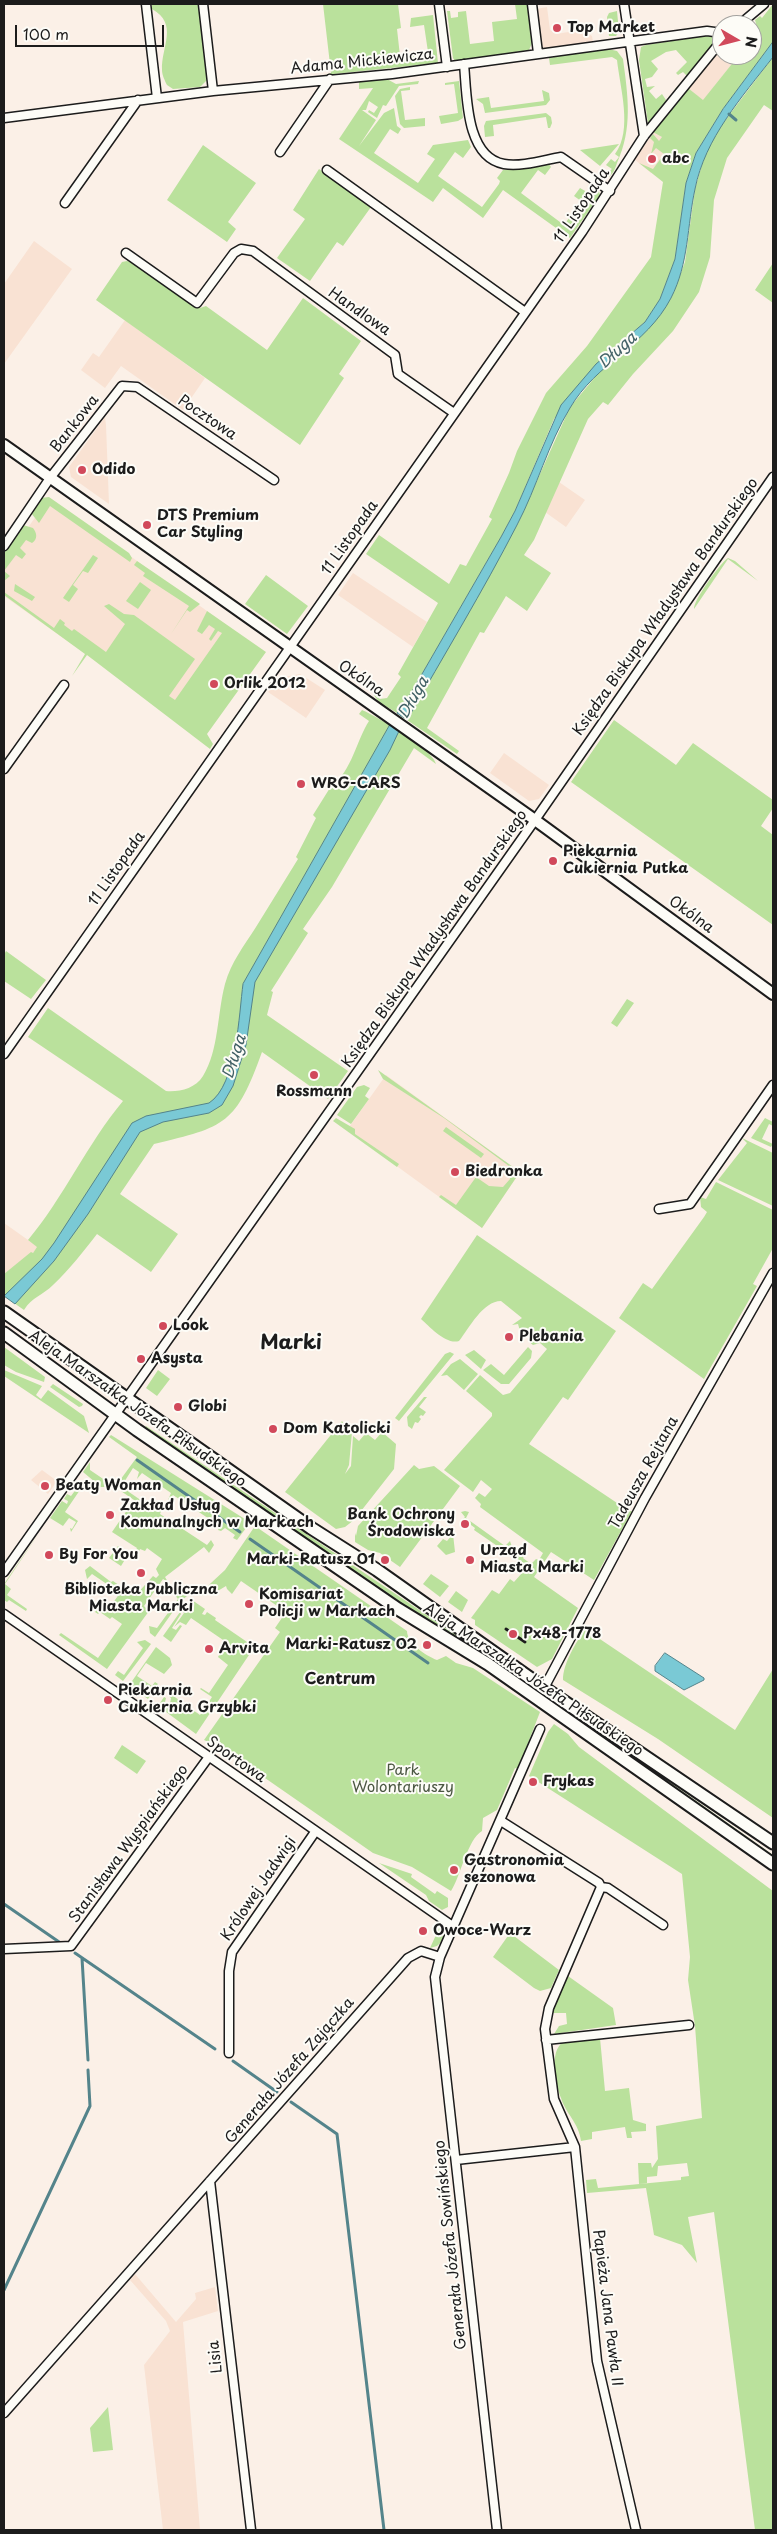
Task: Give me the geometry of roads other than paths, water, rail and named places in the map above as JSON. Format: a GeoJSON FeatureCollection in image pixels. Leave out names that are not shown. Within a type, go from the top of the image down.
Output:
{"type":"FeatureCollection","features":[{"type":"Feature","properties":{"kind":"main road","name":"Aleja Marszałka Józefa Piłsudskiego"},"geometry":{"type":"LineString","coordinates":[[4,1312],[126,1399],[544,1688],[773,1843]]}},
{"type":"Feature","properties":{"kind":"main road","name":"Aleja Marszałka Józefa Piłsudskiego"},"geometry":{"type":"LineString","coordinates":[[4,1334],[115,1414],[398,1609],[495,1670],[773,1864]]}},
{"type":"Feature","properties":{"kind":"street"},"geometry":{"type":"LineString","coordinates":[[146,4],[157,98]]}},
{"type":"Feature","properties":{"kind":"street"},"geometry":{"type":"LineString","coordinates":[[203,4],[213,91]]}},
{"type":"Feature","properties":{"kind":"street"},"geometry":{"type":"LineString","coordinates":[[439,4],[447,67]]}},
{"type":"Feature","properties":{"kind":"street"},"geometry":{"type":"LineString","coordinates":[[532,4],[538,53]]}},
{"type":"Feature","properties":{"kind":"street"},"geometry":{"type":"LineString","coordinates":[[624,4],[628,41],[644,136]]}},
{"type":"Feature","properties":{"kind":"street"},"geometry":{"type":"LineString","coordinates":[[751,15],[764,4]]}},
{"type":"Feature","properties":{"kind":"street","name":"Adama Mickiewicza"},"geometry":{"type":"LineString","coordinates":[[4,118],[213,91],[447,67],[628,41],[712,32]]}},
{"type":"Feature","properties":{"kind":"street","name":"11 Listopada"},"geometry":{"type":"LineString","coordinates":[[4,1054],[610,191],[644,136],[712,52]]}},
{"type":"Feature","properties":{"kind":"street"},"geometry":{"type":"LineString","coordinates":[[464,64],[473,137],[480,149],[503,164],[561,157],[610,191]]}},
{"type":"Feature","properties":{"kind":"street"},"geometry":{"type":"LineString","coordinates":[[280,152],[330,79]]}},
{"type":"Feature","properties":{"kind":"street"},"geometry":{"type":"LineString","coordinates":[[65,203],[138,100]]}},
{"type":"Feature","properties":{"kind":"street"},"geometry":{"type":"LineString","coordinates":[[327,170],[525,312]]}},
{"type":"Feature","properties":{"kind":"street","name":"Handlowa"},"geometry":{"type":"LineString","coordinates":[[126,252],[197,304],[234,253],[241,249],[253,250],[395,355],[398,374],[454,413]]}},
{"type":"Feature","properties":{"kind":"street","name":"Bankowa"},"geometry":{"type":"LineString","coordinates":[[4,546],[50,478],[122,386]]}},
{"type":"Feature","properties":{"kind":"street","name":"Pocztowa"},"geometry":{"type":"LineString","coordinates":[[122,386],[137,387],[274,480]]}},
{"type":"Feature","properties":{"kind":"street","name":"Okólna"},"geometry":{"type":"LineString","coordinates":[[4,445],[289,648],[412,732],[773,994]]}},
{"type":"Feature","properties":{"kind":"street","name":"Księdza Biskupa Władysława Bandurskiego"},"geometry":{"type":"LineString","coordinates":[[4,1572],[535,820],[773,477]]}},
{"type":"Feature","properties":{"kind":"street"},"geometry":{"type":"LineString","coordinates":[[4,769],[64,685]]}},
{"type":"Feature","properties":{"kind":"street"},"geometry":{"type":"LineString","coordinates":[[659,1209],[690,1204],[773,1085]]}},
{"type":"Feature","properties":{"kind":"street","name":"Tadeusza Rejtana"},"geometry":{"type":"LineString","coordinates":[[544,1688],[645,1498],[773,1273]]}},
{"type":"Feature","properties":{"kind":"street","name":"Sportowa"},"geometry":{"type":"LineString","coordinates":[[4,1614],[208,1758],[454,1926]]}},
{"type":"Feature","properties":{"kind":"street"},"geometry":{"type":"LineString","coordinates":[[440,1957],[540,1730]]}},
{"type":"Feature","properties":{"kind":"street","name":"Stanisława Wyspiańskiego"},"geometry":{"type":"LineString","coordinates":[[4,1949],[72,1946],[208,1758]]}},
{"type":"Feature","properties":{"kind":"street"},"geometry":{"type":"LineString","coordinates":[[501,1821],[599,1884],[601,1889],[608,1888],[663,1925]]}},
{"type":"Feature","properties":{"kind":"street","name":"Królowej Jadwigi"},"geometry":{"type":"LineString","coordinates":[[229,2053],[229,1971],[232,1952],[315,1832]]}},
{"type":"Feature","properties":{"kind":"street","name":"Papieża Jana Pawła II"},"geometry":{"type":"LineString","coordinates":[[601,1889],[549,2008],[545,2024],[555,2105],[575,2147],[597,2361],[636,2530]]}},
{"type":"Feature","properties":{"kind":"street","name":"Generała Józefa Zajączka"},"geometry":{"type":"LineString","coordinates":[[4,2414],[150,2246],[411,1955],[421,1951],[440,1957]]}},
{"type":"Feature","properties":{"kind":"street","name":"Generała Józefa Sowińskiego"},"geometry":{"type":"LineString","coordinates":[[440,1957],[435,1977],[497,2530]]}},
{"type":"Feature","properties":{"kind":"street"},"geometry":{"type":"LineString","coordinates":[[546,2040],[689,2025]]}},
{"type":"Feature","properties":{"kind":"street"},"geometry":{"type":"LineString","coordinates":[[456,2160],[575,2147]]}},
{"type":"Feature","properties":{"kind":"street","name":"Lisia"},"geometry":{"type":"LineString","coordinates":[[210,2181],[252,2530]]}},
{"type":"Feature","properties":{"kind":"water","name":"Długa"},"geometry":{"type":"Polygon","coordinates":[[[773,42],[773,57],[737,103],[707,152],[695,189],[681,271],[671,298],[661,315],[635,342],[593,379],[570,408],[555,436],[531,496],[504,550],[407,720],[397,713],[405,703],[404,700],[407,700],[515,511],[561,405],[596,364],[645,322],[660,299],[675,259],[686,183],[696,153],[723,109],[756,65],[762,65],[762,57],[773,42]]]}},
{"type":"Feature","properties":{"kind":"water","name":"Długa"},"geometry":{"type":"Polygon","coordinates":[[[390,725],[399,731],[390,750],[255,982],[246,1045],[233,1086],[222,1105],[209,1113],[163,1122],[140,1132],[88,1214],[54,1261],[15,1304],[4,1296],[42,1259],[54,1243],[132,1123],[146,1116],[209,1103],[218,1094],[226,1081],[235,1048],[243,984],[390,725]]]}},
{"type":"Feature","properties":{"kind":"water"},"geometry":{"type":"Polygon","coordinates":[[[665,1653],[704,1678],[704,1680],[684,1690],[655,1671],[655,1666],[665,1653]]]}},
{"type":"Feature","properties":{"kind":"waterway"},"geometry":{"type":"LineString","coordinates":[[729,114],[736,120]]}},
{"type":"Feature","properties":{"kind":"waterway"},"geometry":{"type":"LineString","coordinates":[[137,1460],[240,1532]]}},
{"type":"Feature","properties":{"kind":"waterway"},"geometry":{"type":"LineString","coordinates":[[250,1539],[428,1663]]}},
{"type":"Feature","properties":{"kind":"waterway"},"geometry":{"type":"LineString","coordinates":[[4,1904],[62,1944]]}},
{"type":"Feature","properties":{"kind":"waterway"},"geometry":{"type":"LineString","coordinates":[[75,1953],[215,2049]]}},
{"type":"Feature","properties":{"kind":"waterway"},"geometry":{"type":"LineString","coordinates":[[82,1958],[88,2060]]}},
{"type":"Feature","properties":{"kind":"waterway"},"geometry":{"type":"LineString","coordinates":[[233,2061],[277,2092]]}},
{"type":"Feature","properties":{"kind":"waterway"},"geometry":{"type":"LineString","coordinates":[[4,2290],[90,2106],[88,2070]]}},
{"type":"Feature","properties":{"kind":"waterway"},"geometry":{"type":"LineString","coordinates":[[291,2102],[337,2134],[384,2530]]}},
{"type":"Feature","properties":{"kind":"railway"},"geometry":{"type":"LineString","coordinates":[[506,1629],[525,1642]]}},
{"type":"Feature","properties":{"kind":"place","name":"Top Market"},"geometry":{"type":"Point","coordinates":[557,28]}},
{"type":"Feature","properties":{"kind":"place","name":"abc"},"geometry":{"type":"Point","coordinates":[652,159]}},
{"type":"Feature","properties":{"kind":"place","name":"Odido"},"geometry":{"type":"Point","coordinates":[82,470]}},
{"type":"Feature","properties":{"kind":"place","name":"DTS Premium Car Styling"},"geometry":{"type":"Point","coordinates":[147,525]}},
{"type":"Feature","properties":{"kind":"place","name":"Orlik 2012"},"geometry":{"type":"Point","coordinates":[214,684]}},
{"type":"Feature","properties":{"kind":"place","name":"WRG-CARS"},"geometry":{"type":"Point","coordinates":[301,784]}},
{"type":"Feature","properties":{"kind":"place","name":"Piekarnia Cukiernia Putka"},"geometry":{"type":"Point","coordinates":[553,861]}},
{"type":"Feature","properties":{"kind":"place","name":"Rossmann"},"geometry":{"type":"Point","coordinates":[314,1075]}},
{"type":"Feature","properties":{"kind":"place","name":"Biedronka"},"geometry":{"type":"Point","coordinates":[455,1172]}},
{"type":"Feature","properties":{"kind":"place","name":"Look"},"geometry":{"type":"Point","coordinates":[163,1326]}},
{"type":"Feature","properties":{"kind":"place","name":"Plebania"},"geometry":{"type":"Point","coordinates":[509,1337]}},
{"type":"Feature","properties":{"kind":"place","name":"Asysta"},"geometry":{"type":"Point","coordinates":[141,1359]}},
{"type":"Feature","properties":{"kind":"place","name":"Globi"},"geometry":{"type":"Point","coordinates":[178,1407]}},
{"type":"Feature","properties":{"kind":"place","name":"Dom Katolicki"},"geometry":{"type":"Point","coordinates":[273,1429]}},
{"type":"Feature","properties":{"kind":"place","name":"Beaty Woman"},"geometry":{"type":"Point","coordinates":[45,1486]}},
{"type":"Feature","properties":{"kind":"place","name":"Zakład Usług Komunalnych w Markach"},"geometry":{"type":"Point","coordinates":[110,1515]}},
{"type":"Feature","properties":{"kind":"place","name":"Bank Ochrony Środowiska"},"geometry":{"type":"Point","coordinates":[465,1524]}},
{"type":"Feature","properties":{"kind":"place","name":"By For You"},"geometry":{"type":"Point","coordinates":[49,1555]}},
{"type":"Feature","properties":{"kind":"place","name":"Marki-Ratusz 01"},"geometry":{"type":"Point","coordinates":[385,1560]}},
{"type":"Feature","properties":{"kind":"place","name":"Urząd Miasta Marki"},"geometry":{"type":"Point","coordinates":[470,1560]}},
{"type":"Feature","properties":{"kind":"place","name":"Biblioteka Publiczna Miasta Marki"},"geometry":{"type":"Point","coordinates":[141,1573]}},
{"type":"Feature","properties":{"kind":"place","name":"Komisariat Policji w Markach"},"geometry":{"type":"Point","coordinates":[249,1604]}},
{"type":"Feature","properties":{"kind":"place","name":"Px48-1778"},"geometry":{"type":"Point","coordinates":[513,1634]}},
{"type":"Feature","properties":{"kind":"place","name":"Marki-Ratusz 02"},"geometry":{"type":"Point","coordinates":[427,1645]}},
{"type":"Feature","properties":{"kind":"place","name":"Arvita"},"geometry":{"type":"Point","coordinates":[209,1649]}},
{"type":"Feature","properties":{"kind":"place","name":"Piekarnia Cukiernia Grzybki"},"geometry":{"type":"Point","coordinates":[108,1700]}},
{"type":"Feature","properties":{"kind":"place","name":"Frykas"},"geometry":{"type":"Point","coordinates":[533,1782]}},
{"type":"Feature","properties":{"kind":"place","name":"Gastronomia sezonowa"},"geometry":{"type":"Point","coordinates":[454,1870]}},
{"type":"Feature","properties":{"kind":"place","name":"Owoce-Warz"},"geometry":{"type":"Point","coordinates":[423,1931]}},
{"type":"Feature","properties":{"kind":"district","name":"Marki"},"geometry":{"type":"Point","coordinates":[291,1343]}},
{"type":"Feature","properties":{"kind":"district","name":"Centrum"},"geometry":{"type":"Point","coordinates":[340,1680]}},
{"type":"Feature","properties":{"kind":"park label","name":"Park Wolontariuszy"},"geometry":{"type":"Point","coordinates":[403,1780]}}]}
